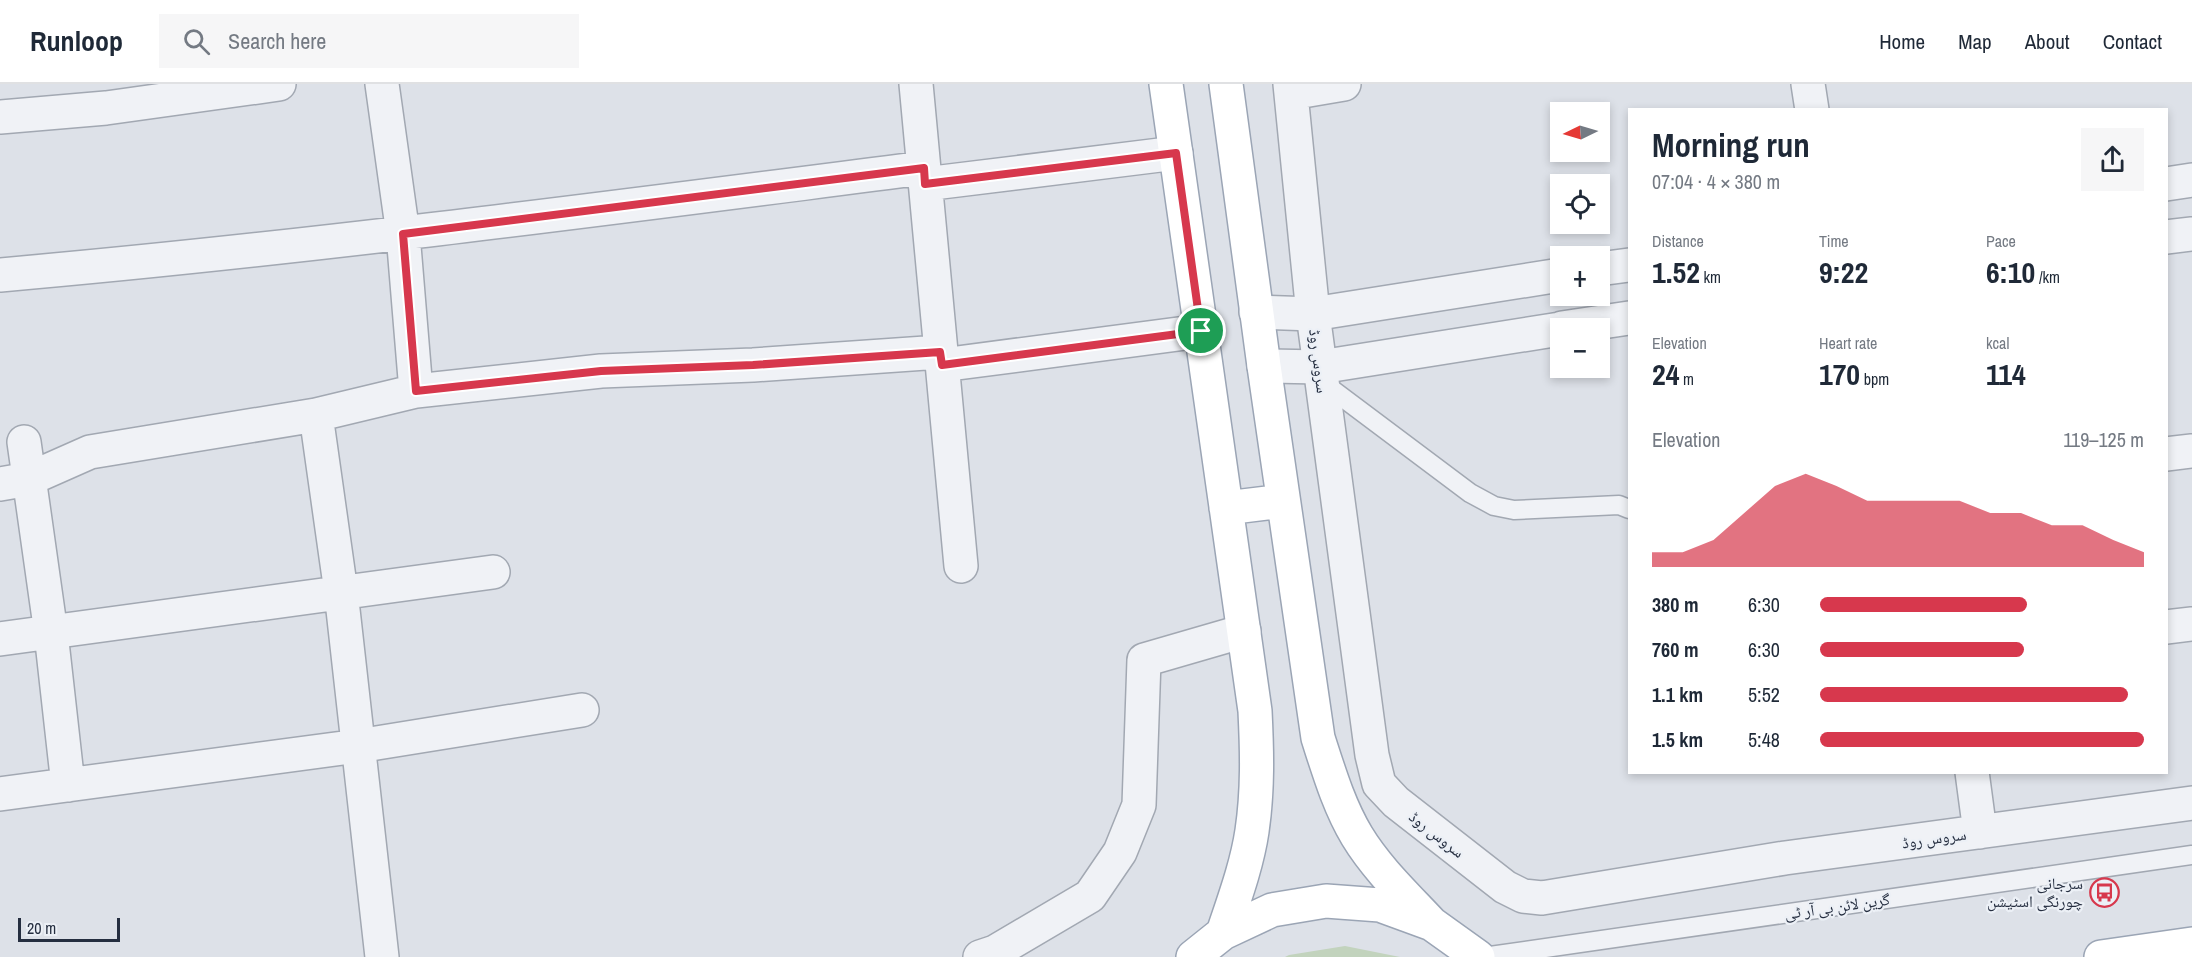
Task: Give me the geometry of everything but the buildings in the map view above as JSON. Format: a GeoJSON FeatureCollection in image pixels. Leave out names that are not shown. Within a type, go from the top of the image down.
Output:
{"type":"FeatureCollection","features":[{"type":"Feature","properties":{"kind":"main road"},"geometry":{"type":"LineString","coordinates":[[1166,84],[1255,711],[1257,772],[1252,832],[1223,933]]}},
{"type":"Feature","properties":{"kind":"main road"},"geometry":{"type":"LineString","coordinates":[[1226,84],[1256,312],[1318,738],[1336,795],[1358,837],[1390,880],[1432,924],[1478,956]]}},
{"type":"Feature","properties":{"kind":"main road"},"geometry":{"type":"LineString","coordinates":[[1226,508],[1283,501]]}},
{"type":"Feature","properties":{"kind":"main road"},"geometry":{"type":"LineString","coordinates":[[1193,957],[1223,933],[1272,910],[1326,901],[1380,905],[1432,924]]}},
{"type":"Feature","properties":{"kind":"main road"},"geometry":{"type":"LineString","coordinates":[[2101,957],[2192,944]]}},
{"type":"Feature","properties":{"kind":"street"},"geometry":{"type":"LineString","coordinates":[[0,117],[106,108],[279,84]]}},
{"type":"Feature","properties":{"kind":"street"},"geometry":{"type":"LineString","coordinates":[[382,84],[403,234],[416,391]]}},
{"type":"Feature","properties":{"kind":"street"},"geometry":{"type":"LineString","coordinates":[[916,84],[961,566]]}},
{"type":"Feature","properties":{"kind":"street"},"geometry":{"type":"LineString","coordinates":[[1291,88],[1344,84]]}},
{"type":"Feature","properties":{"kind":"street"},"geometry":{"type":"LineString","coordinates":[[1808,84],[1812,108]]}},
{"type":"Feature","properties":{"kind":"street","name":"سروس روڈ"},"geometry":{"type":"LineString","coordinates":[[1291,88],[1313,314],[1371,743],[1379,784],[1396,802],[1505,886],[1522,896],[1542,898],[1785,858],[2192,803]]}},
{"type":"Feature","properties":{"kind":"street"},"geometry":{"type":"LineString","coordinates":[[0,275],[126,264],[924,176],[1176,153]]}},
{"type":"Feature","properties":{"kind":"street"},"geometry":{"type":"LineString","coordinates":[[2168,184],[2192,180]]}},
{"type":"Feature","properties":{"kind":"street"},"geometry":{"type":"LineString","coordinates":[[2168,237],[2192,234]]}},
{"type":"Feature","properties":{"kind":"street"},"geometry":{"type":"LineString","coordinates":[[1610,268],[1628,265]]}},
{"type":"Feature","properties":{"kind":"street"},"geometry":{"type":"LineString","coordinates":[[1256,312],[1313,314],[1550,277]]}},
{"type":"Feature","properties":{"kind":"street"},"geometry":{"type":"LineString","coordinates":[[1610,321],[1628,318]]}},
{"type":"Feature","properties":{"kind":"street"},"geometry":{"type":"LineString","coordinates":[[15,481],[90,452],[316,415],[416,391],[601,371],[941,359],[1201,331]]}},
{"type":"Feature","properties":{"kind":"street"},"geometry":{"type":"LineString","coordinates":[[1264,366],[1321,374],[1550,331]]}},
{"type":"Feature","properties":{"kind":"street"},"geometry":{"type":"LineString","coordinates":[[316,415],[341,592],[382,957]]}},
{"type":"Feature","properties":{"kind":"street"},"geometry":{"type":"LineString","coordinates":[[68,785],[51,633],[15,481],[12,443],[90,452]]}},
{"type":"Feature","properties":{"kind":"street"},"geometry":{"type":"LineString","coordinates":[[2168,454],[2192,451]]}},
{"type":"Feature","properties":{"kind":"street"},"geometry":{"type":"LineString","coordinates":[[0,639],[493,572]]}},
{"type":"Feature","properties":{"kind":"street"},"geometry":{"type":"LineString","coordinates":[[2168,627],[2192,624]]}},
{"type":"Feature","properties":{"kind":"street"},"geometry":{"type":"LineString","coordinates":[[980,957],[994,952],[1090,896],[1120,852],[1139,805],[1144,660],[1244,631]]}},
{"type":"Feature","properties":{"kind":"street"},"geometry":{"type":"LineString","coordinates":[[0,794],[358,746],[582,710]]}},
{"type":"Feature","properties":{"kind":"street"},"geometry":{"type":"LineString","coordinates":[[1972,774],[1980,832]]}},
{"type":"Feature","properties":{"kind":"lane"},"geometry":{"type":"LineString","coordinates":[[1321,374],[1470,493],[1494,506],[1514,510],[1619,505],[1628,509]]}},
{"type":"Feature","properties":{"kind":"lane","name":"گرین لائن بی آر ٹی"},"geometry":{"type":"LineString","coordinates":[[1478,956],[2192,855]]}},
{"type":"Feature","properties":{"kind":"green space"},"geometry":{"type":"Polygon","coordinates":[[[1345,946],[1400,957],[1285,957],[1289,955],[1345,946]]]}},
{"type":"Feature","properties":{"kind":"place","name":"سرجانی چورنگی اسٹیشن"},"geometry":{"type":"Point","coordinates":[2104,892]}},
{"type":"Feature","properties":{"kind":"route"},"geometry":{"type":"LineString","coordinates":[[1176,153],[1201,331],[942,365],[940,352],[753,365],[601,371],[416,391],[403,234],[924,168],[925,184],[1176,153]]}}]}
